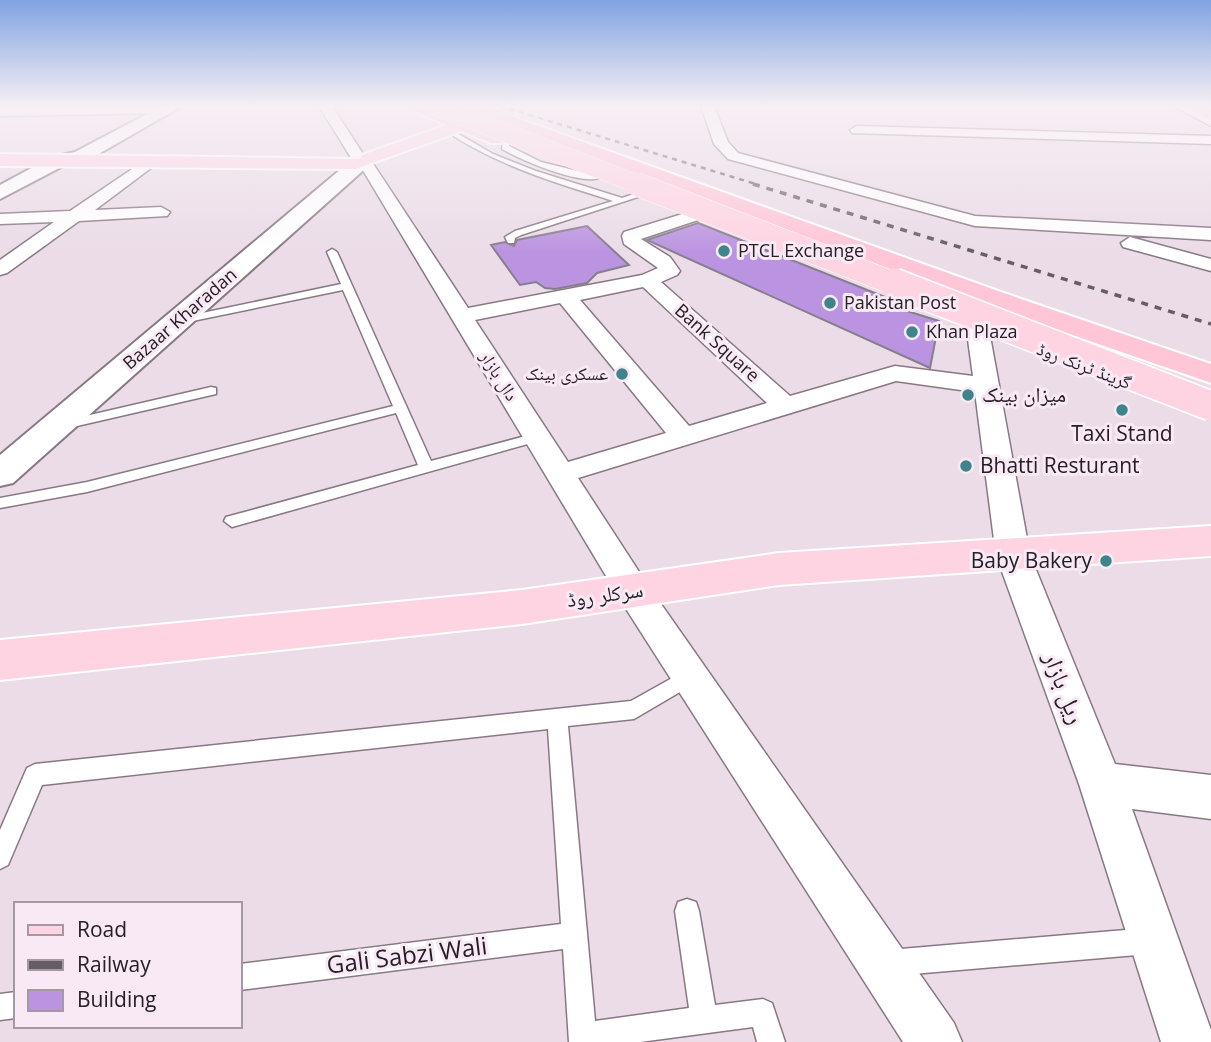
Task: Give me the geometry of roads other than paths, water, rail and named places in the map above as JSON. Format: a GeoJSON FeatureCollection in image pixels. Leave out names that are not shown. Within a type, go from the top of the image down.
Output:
{"type":"FeatureCollection","features":[{"type":"Feature","properties":{"kind":"highway","name":"گرینڈ ٹرنک روڈ"},"geometry":{"type":"LineString","coordinates":[[537,155],[598,177],[632,198],[692,216],[1211,414]]}},
{"type":"Feature","properties":{"kind":"highway","name":"گرینڈ ٹرنک روڈ"},"geometry":{"type":"LineString","coordinates":[[602,155],[989,298],[1211,374]]}},
{"type":"Feature","properties":{"kind":"highway"},"geometry":{"type":"LineString","coordinates":[[598,177],[628,164]]}},
{"type":"Feature","properties":{"kind":"main road"},"geometry":{"type":"LineString","coordinates":[[0,158],[150,162],[360,161],[374,155]]}},
{"type":"Feature","properties":{"kind":"main road"},"geometry":{"type":"LineString","coordinates":[[561,155],[1211,390]]}},
{"type":"Feature","properties":{"kind":"main road"},"geometry":{"type":"LineString","coordinates":[[561,155],[1211,405]]}},
{"type":"Feature","properties":{"kind":"main road"},"geometry":{"type":"LineString","coordinates":[[0,158],[81,156],[360,161]]}},
{"type":"Feature","properties":{"kind":"main road","name":"سرکلر روڈ"},"geometry":{"type":"LineString","coordinates":[[0,660],[522,607],[779,569],[1211,541]]}},
{"type":"Feature","properties":{"kind":"street","name":"دال بازار"},"geometry":{"type":"LineString","coordinates":[[356,155],[462,316],[633,591],[936,1042]]}},
{"type":"Feature","properties":{"kind":"street"},"geometry":{"type":"LineString","coordinates":[[735,155],[740,159],[975,221],[1211,234]]}},
{"type":"Feature","properties":{"kind":"street"},"geometry":{"type":"LineString","coordinates":[[0,193],[59,161],[81,156]]}},
{"type":"Feature","properties":{"kind":"street","name":"Bazaar Kharadan"},"geometry":{"type":"LineString","coordinates":[[0,474],[360,161]]}},
{"type":"Feature","properties":{"kind":"street"},"geometry":{"type":"LineString","coordinates":[[0,269],[150,162]]}},
{"type":"Feature","properties":{"kind":"street"},"geometry":{"type":"LineString","coordinates":[[39,200],[94,200]]}},
{"type":"Feature","properties":{"kind":"street"},"geometry":{"type":"LineString","coordinates":[[0,219],[160,212]]}},
{"type":"Feature","properties":{"kind":"street"},"geometry":{"type":"LineString","coordinates":[[462,316],[647,279],[670,271],[663,260],[636,244],[631,240],[631,236],[692,216]]}},
{"type":"Feature","properties":{"kind":"street"},"geometry":{"type":"LineString","coordinates":[[1068,226],[1211,265]]}},
{"type":"Feature","properties":{"kind":"street","name":"Bank Square"},"geometry":{"type":"LineString","coordinates":[[647,279],[786,406]]}},
{"type":"Feature","properties":{"kind":"street"},"geometry":{"type":"LineString","coordinates":[[565,296],[684,437]]}},
{"type":"Feature","properties":{"kind":"street","name":"ریل بازار"},"geometry":{"type":"LineString","coordinates":[[977,325],[1013,555],[1101,784],[1188,1042]]}},
{"type":"Feature","properties":{"kind":"street"},"geometry":{"type":"LineString","coordinates":[[560,474],[895,373],[987,386]]}},
{"type":"Feature","properties":{"kind":"street"},"geometry":{"type":"LineString","coordinates":[[1101,784],[1211,797]]}},
{"type":"Feature","properties":{"kind":"lane"},"geometry":{"type":"LineString","coordinates":[[486,155],[500,162],[632,198]]}},
{"type":"Feature","properties":{"kind":"lane"},"geometry":{"type":"LineString","coordinates":[[510,241],[515,234],[632,198]]}},
{"type":"Feature","properties":{"kind":"lane"},"geometry":{"type":"LineString","coordinates":[[332,252],[426,467]]}},
{"type":"Feature","properties":{"kind":"lane"},"geometry":{"type":"LineString","coordinates":[[177,322],[347,286]]}},
{"type":"Feature","properties":{"kind":"lane"},"geometry":{"type":"LineString","coordinates":[[54,428],[211,391]]}},
{"type":"Feature","properties":{"kind":"lane"},"geometry":{"type":"LineString","coordinates":[[0,503],[87,487],[400,408]]}},
{"type":"Feature","properties":{"kind":"lane"},"geometry":{"type":"LineString","coordinates":[[232,522],[537,436]]}},
{"type":"Feature","properties":{"kind":"lane"},"geometry":{"type":"LineString","coordinates":[[0,857],[35,775],[634,710],[690,676]]}},
{"type":"Feature","properties":{"kind":"lane"},"geometry":{"type":"LineString","coordinates":[[557,718],[583,1039],[763,1012],[771,1042]]}},
{"type":"Feature","properties":{"kind":"lane"},"geometry":{"type":"LineString","coordinates":[[687,911],[704,1020]]}},
{"type":"Feature","properties":{"kind":"lane","name":"Gali Sabzi Wali"},"geometry":{"type":"LineString","coordinates":[[242,977],[575,935]]}},
{"type":"Feature","properties":{"kind":"lane"},"geometry":{"type":"LineString","coordinates":[[883,963],[1153,940]]}},
{"type":"Feature","properties":{"kind":"railway"},"geometry":{"type":"LineString","coordinates":[[659,155],[759,185]]}},
{"type":"Feature","properties":{"kind":"railway"},"geometry":{"type":"LineString","coordinates":[[753,184],[1211,324]]}},
{"type":"Feature","properties":{"kind":"place","name":"PTCL Exchange"},"geometry":{"type":"Point","coordinates":[724,251]}},
{"type":"Feature","properties":{"kind":"place","name":"Pakistan Post"},"geometry":{"type":"Point","coordinates":[830,303]}},
{"type":"Feature","properties":{"kind":"place","name":"Khan Plaza"},"geometry":{"type":"Point","coordinates":[912,332]}},
{"type":"Feature","properties":{"kind":"place","name":"عسکری بینک"},"geometry":{"type":"Point","coordinates":[622,374]}},
{"type":"Feature","properties":{"kind":"place","name":"میزان بینک"},"geometry":{"type":"Point","coordinates":[968,395]}},
{"type":"Feature","properties":{"kind":"place","name":"Taxi Stand"},"geometry":{"type":"Point","coordinates":[1122,410]}},
{"type":"Feature","properties":{"kind":"place","name":"Bhatti Resturant"},"geometry":{"type":"Point","coordinates":[966,466]}},
{"type":"Feature","properties":{"kind":"place","name":"Baby Bakery"},"geometry":{"type":"Point","coordinates":[1106,561]}}]}
